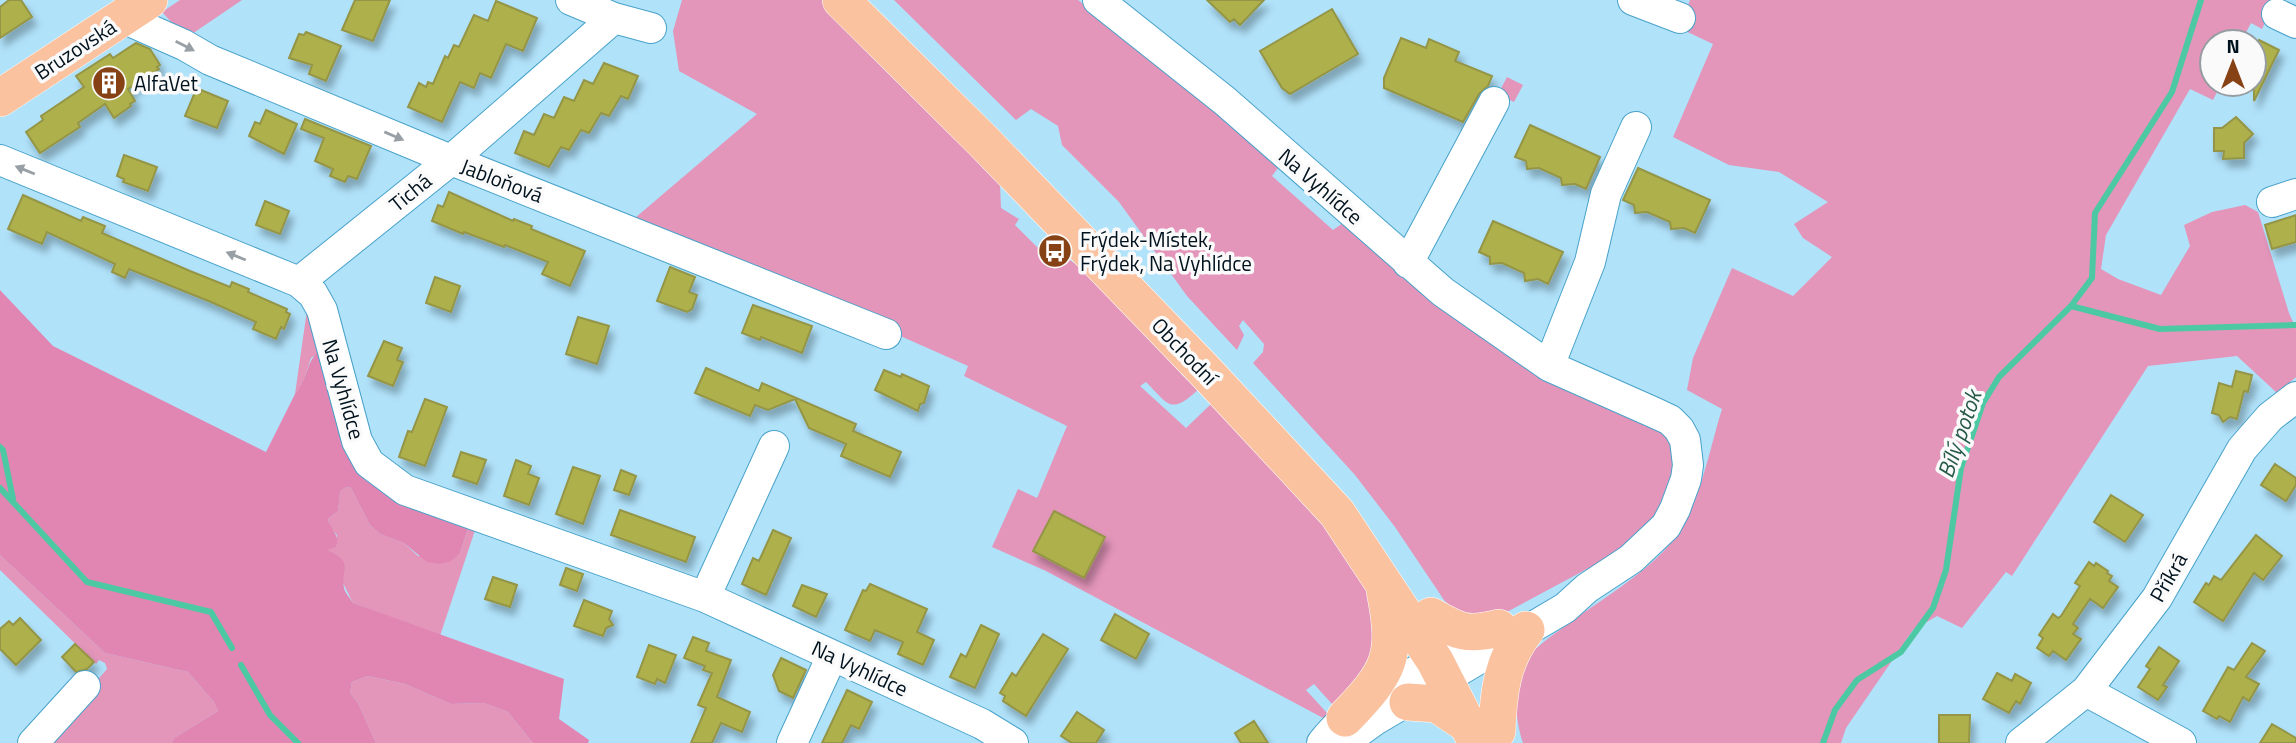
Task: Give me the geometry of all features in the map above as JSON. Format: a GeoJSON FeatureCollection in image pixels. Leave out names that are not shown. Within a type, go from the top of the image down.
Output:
{"type":"FeatureCollection","features":[{"type":"Feature","properties":{"kind":"main road","name":"Obchodní"},"geometry":{"type":"LineString","coordinates":[[841,0],[984,142],[1204,370],[1337,513],[1383,580],[1450,665]]}},
{"type":"Feature","properties":{"kind":"main road","name":"Obchodní"},"geometry":{"type":"LineString","coordinates":[[867,0],[1221,359],[1353,503],[1401,568],[1431,616],[1450,665],[1486,736]]}},
{"type":"Feature","properties":{"kind":"main road","name":"Bruzovská"},"geometry":{"type":"LineString","coordinates":[[0,98],[136,9]]}},
{"type":"Feature","properties":{"kind":"main road"},"geometry":{"type":"LineString","coordinates":[[1337,735],[1373,688],[1388,660],[1392,641],[1383,580]]}},
{"type":"Feature","properties":{"kind":"main road"},"geometry":{"type":"LineString","coordinates":[[1408,702],[1437,704],[1486,736],[1497,703],[1512,629],[1460,632],[1431,616]]}},
{"type":"Feature","properties":{"kind":"street"},"geometry":{"type":"LineString","coordinates":[[571,0],[614,18],[651,28]]}},
{"type":"Feature","properties":{"kind":"street","name":"Na Vyhlídce"},"geometry":{"type":"LineString","coordinates":[[1098,0],[1225,101],[1443,292],[1549,366],[1670,420],[1685,440],[1688,452],[1686,479],[1675,509],[1666,527],[1631,559],[1587,588],[1555,598],[1512,629],[1450,665],[1383,690],[1337,735]]}},
{"type":"Feature","properties":{"kind":"street"},"geometry":{"type":"LineString","coordinates":[[1633,0],[1680,18]]}},
{"type":"Feature","properties":{"kind":"street","name":"Jabloňová"},"geometry":{"type":"LineString","coordinates":[[136,9],[184,45],[211,60],[451,160],[886,334]]}},
{"type":"Feature","properties":{"kind":"street","name":"Tichá"},"geometry":{"type":"LineString","coordinates":[[299,282],[451,160],[614,18]]}},
{"type":"Feature","properties":{"kind":"street"},"geometry":{"type":"LineString","coordinates":[[1408,263],[1494,102]]}},
{"type":"Feature","properties":{"kind":"street"},"geometry":{"type":"LineString","coordinates":[[1549,366],[1590,262],[1606,194],[1636,127]]}},
{"type":"Feature","properties":{"kind":"street","name":"Na Vyhlídce"},"geometry":{"type":"LineString","coordinates":[[0,160],[299,282],[313,294],[322,310],[357,441],[369,463],[405,489],[705,597],[982,724],[1013,743]]}},
{"type":"Feature","properties":{"kind":"street","name":"Příkrá"},"geometry":{"type":"LineString","coordinates":[[2021,743],[2086,691],[2157,598],[2242,449],[2270,416],[2296,397]]}},
{"type":"Feature","properties":{"kind":"street"},"geometry":{"type":"LineString","coordinates":[[705,597],[774,446]]}},
{"type":"Feature","properties":{"kind":"street"},"geometry":{"type":"LineString","coordinates":[[792,743],[832,656]]}},
{"type":"Feature","properties":{"kind":"street","name":"Na Vyhlídce"},"geometry":{"type":"LineString","coordinates":[[1337,735],[1408,702],[1450,665]]}},
{"type":"Feature","properties":{"kind":"street"},"geometry":{"type":"LineString","coordinates":[[33,743],[85,686]]}},
{"type":"Feature","properties":{"kind":"street"},"geometry":{"type":"LineString","coordinates":[[2086,691],[2181,743]]}},
{"type":"Feature","properties":{"kind":"shaded area"},"geometry":{"type":"Polygon","coordinates":[[[180,0],[242,0],[186,38],[162,12],[180,0]]]}},
{"type":"Feature","properties":{"kind":"shaded area"},"geometry":{"type":"Polygon","coordinates":[[[682,0],[823,0],[962,139],[1000,185],[1001,208],[1019,219],[1015,225],[1053,263],[1063,255],[1114,292],[1183,372],[1181,374],[1198,390],[1175,405],[1165,401],[1146,382],[1140,386],[1186,428],[1211,404],[1365,570],[1385,647],[1338,707],[1314,684],[1306,690],[1327,713],[1325,719],[1046,571],[992,547],[1018,489],[1037,498],[1067,426],[964,376],[968,366],[635,218],[757,114],[679,71],[673,31],[682,0]]]}},
{"type":"Feature","properties":{"kind":"shaded area"},"geometry":{"type":"Polygon","coordinates":[[[894,0],[1078,0],[1128,37],[1276,161],[1278,168],[1272,176],[1333,230],[1343,223],[1662,427],[1671,444],[1674,458],[1670,486],[1660,509],[1645,530],[1613,555],[1490,621],[1456,612],[1444,600],[1395,527],[1355,475],[1253,363],[1263,352],[1264,344],[1243,320],[1239,326],[1244,335],[1237,350],[1187,296],[1119,202],[1062,145],[1058,126],[1031,109],[1016,120],[894,0]]]}},
{"type":"Feature","properties":{"kind":"shaded area"},"geometry":{"type":"Polygon","coordinates":[[[1690,0],[2275,0],[2262,28],[2251,23],[2248,28],[2198,28],[2198,93],[2190,89],[2106,235],[2101,269],[2118,279],[2161,295],[2190,246],[2184,225],[2212,212],[2245,205],[2258,212],[2296,329],[2296,377],[2277,393],[2237,356],[2148,366],[2012,576],[2006,572],[1962,628],[1937,616],[1913,630],[1846,728],[1841,743],[1523,743],[1519,727],[1515,685],[1523,662],[1546,640],[1651,563],[1674,539],[1690,511],[1703,477],[1722,409],[1687,390],[1693,358],[1732,268],[1793,296],[1832,257],[1803,238],[1794,224],[1828,202],[1779,172],[1729,165],[1673,137],[1713,44],[1679,28],[1690,0]]]}},
{"type":"Feature","properties":{"kind":"shaded area"},"geometry":{"type":"Polygon","coordinates":[[[1507,77],[1523,85],[1514,102],[1498,94],[1507,77]]]}},
{"type":"Feature","properties":{"kind":"shaded area"},"geometry":{"type":"Polygon","coordinates":[[[0,290],[53,346],[266,452],[314,356],[325,348],[352,450],[365,480],[404,503],[469,525],[460,553],[451,561],[440,564],[427,562],[404,543],[380,534],[370,525],[351,488],[346,487],[340,492],[338,511],[328,519],[337,543],[336,547],[327,550],[344,563],[343,581],[347,594],[353,603],[564,679],[559,719],[589,740],[588,743],[533,743],[508,712],[484,703],[451,704],[405,684],[368,676],[352,682],[350,693],[358,703],[376,743],[172,743],[174,738],[218,711],[214,702],[188,672],[105,653],[0,555],[0,290]]]}},
{"type":"Feature","properties":{"kind":"shaded area"},"geometry":{"type":"Polygon","coordinates":[[[307,310],[325,348],[311,358],[302,386],[295,394],[307,310]]]}},
{"type":"Feature","properties":{"kind":"shaded area"},"geometry":{"type":"Polygon","coordinates":[[[346,487],[351,488],[370,525],[380,534],[404,543],[418,556],[460,553],[469,525],[476,527],[440,636],[353,603],[326,549],[336,547],[337,535],[330,527],[328,519],[338,511],[340,492],[346,487]]]}},
{"type":"Feature","properties":{"kind":"shaded area"},"geometry":{"type":"Polygon","coordinates":[[[0,555],[105,653],[188,672],[214,702],[218,711],[174,738],[172,743],[43,743],[107,669],[105,663],[99,660],[96,664],[0,570],[0,555]]]}},
{"type":"Feature","properties":{"kind":"shaded area"},"geometry":{"type":"Polygon","coordinates":[[[368,676],[405,684],[451,704],[484,703],[508,712],[533,743],[376,743],[358,703],[350,693],[352,682],[368,676]]]}},
{"type":"Feature","properties":{"kind":"building"},"geometry":{"type":"Polygon","coordinates":[[[9,0],[21,0],[32,17],[0,38],[0,7],[9,0]]]}},
{"type":"Feature","properties":{"kind":"building"},"geometry":{"type":"Polygon","coordinates":[[[355,0],[390,0],[373,41],[342,30],[355,0]]]}},
{"type":"Feature","properties":{"kind":"building"},"geometry":{"type":"Polygon","coordinates":[[[1207,0],[1264,0],[1240,25],[1234,19],[1230,22],[1207,0]]]}},
{"type":"Feature","properties":{"kind":"building"},"geometry":{"type":"Polygon","coordinates":[[[496,1],[537,18],[523,51],[506,44],[491,78],[480,73],[474,88],[460,82],[442,122],[408,107],[419,83],[426,87],[428,82],[433,84],[445,56],[448,58],[454,45],[459,47],[474,15],[488,21],[496,1]]]}},
{"type":"Feature","properties":{"kind":"building"},"geometry":{"type":"Polygon","coordinates":[[[1332,9],[1358,54],[1290,94],[1282,88],[1260,51],[1332,9]]]}},
{"type":"Feature","properties":{"kind":"building"},"geometry":{"type":"Polygon","coordinates":[[[306,32],[341,46],[326,81],[309,74],[312,65],[289,58],[299,34],[304,35],[306,32]]]}},
{"type":"Feature","properties":{"kind":"building"},"geometry":{"type":"Polygon","coordinates":[[[1401,38],[1426,48],[1429,39],[1459,52],[1455,61],[1492,76],[1463,122],[1384,88],[1384,78],[1401,38]]]}},
{"type":"Feature","properties":{"kind":"building","name":"AlfaVet"},"geometry":{"type":"Polygon","coordinates":[[[136,43],[150,49],[160,65],[157,67],[159,69],[128,89],[135,101],[131,106],[114,118],[105,104],[78,123],[80,127],[40,153],[26,132],[43,120],[41,116],[84,87],[76,76],[110,54],[113,58],[136,43]]]}},
{"type":"Feature","properties":{"kind":"building"},"geometry":{"type":"Polygon","coordinates":[[[2268,44],[2279,50],[2268,72],[2268,44]]]}},
{"type":"Feature","properties":{"kind":"building"},"geometry":{"type":"Polygon","coordinates":[[[604,63],[638,76],[628,99],[621,96],[609,116],[601,113],[589,133],[581,130],[569,150],[561,147],[549,167],[515,153],[524,131],[534,135],[544,114],[554,118],[564,97],[574,101],[584,80],[593,84],[604,63]]]}},
{"type":"Feature","properties":{"kind":"building"},"geometry":{"type":"Polygon","coordinates":[[[201,90],[228,101],[217,128],[185,116],[195,92],[200,94],[201,90]]]}},
{"type":"Feature","properties":{"kind":"building"},"geometry":{"type":"Polygon","coordinates":[[[266,110],[297,124],[284,154],[249,136],[255,122],[260,124],[266,110]]]}},
{"type":"Feature","properties":{"kind":"building"},"geometry":{"type":"Polygon","coordinates":[[[2236,117],[2253,134],[2244,143],[2244,158],[2223,159],[2224,151],[2214,151],[2214,128],[2222,128],[2236,117]]]}},
{"type":"Feature","properties":{"kind":"building"},"geometry":{"type":"Polygon","coordinates":[[[305,119],[371,146],[357,179],[348,176],[345,182],[330,176],[333,169],[315,161],[324,138],[301,129],[305,119]]]}},
{"type":"Feature","properties":{"kind":"building"},"geometry":{"type":"Polygon","coordinates":[[[1530,125],[1600,157],[1586,189],[1575,184],[1562,185],[1561,178],[1539,168],[1527,169],[1526,161],[1515,157],[1530,125]]]}},
{"type":"Feature","properties":{"kind":"building"},"geometry":{"type":"Polygon","coordinates":[[[124,155],[157,167],[148,191],[123,182],[124,179],[117,176],[124,155]]]}},
{"type":"Feature","properties":{"kind":"building"},"geometry":{"type":"Polygon","coordinates":[[[1638,168],[1710,200],[1695,233],[1684,228],[1671,229],[1670,222],[1647,212],[1635,213],[1634,205],[1623,200],[1638,168]]]}},
{"type":"Feature","properties":{"kind":"building"},"geometry":{"type":"Polygon","coordinates":[[[449,192],[585,251],[570,286],[542,274],[548,262],[432,221],[438,205],[443,207],[449,192]]]}},
{"type":"Feature","properties":{"kind":"building"},"geometry":{"type":"Polygon","coordinates":[[[23,195],[81,221],[83,217],[105,226],[102,233],[190,271],[230,287],[232,282],[249,289],[248,292],[287,309],[286,312],[290,314],[284,329],[281,327],[276,339],[253,329],[256,322],[211,302],[129,269],[125,278],[112,272],[115,264],[47,232],[42,244],[8,229],[23,195]]]}},
{"type":"Feature","properties":{"kind":"building"},"geometry":{"type":"Polygon","coordinates":[[[265,201],[289,211],[280,234],[256,225],[265,201]]]}},
{"type":"Feature","properties":{"kind":"building"},"geometry":{"type":"Polygon","coordinates":[[[2296,215],[2296,242],[2272,249],[2265,225],[2296,215]]]}},
{"type":"Feature","properties":{"kind":"building"},"geometry":{"type":"Polygon","coordinates":[[[1493,221],[1563,252],[1548,284],[1538,279],[1525,281],[1524,273],[1502,263],[1490,264],[1490,257],[1479,252],[1493,221]]]}},
{"type":"Feature","properties":{"kind":"building"},"geometry":{"type":"Polygon","coordinates":[[[670,267],[695,277],[689,292],[697,295],[692,309],[687,312],[657,301],[670,267]]]}},
{"type":"Feature","properties":{"kind":"building"},"geometry":{"type":"Polygon","coordinates":[[[435,277],[460,286],[451,312],[426,303],[435,277]]]}},
{"type":"Feature","properties":{"kind":"building"},"geometry":{"type":"Polygon","coordinates":[[[753,305],[812,326],[802,353],[761,337],[760,340],[742,333],[753,305]]]}},
{"type":"Feature","properties":{"kind":"building"},"geometry":{"type":"Polygon","coordinates":[[[578,317],[609,326],[597,364],[566,354],[578,317]]]}},
{"type":"Feature","properties":{"kind":"building"},"geometry":{"type":"Polygon","coordinates":[[[384,341],[402,348],[397,360],[403,362],[393,386],[368,376],[384,341]]]}},
{"type":"Feature","properties":{"kind":"building"},"geometry":{"type":"Polygon","coordinates":[[[706,368],[759,391],[762,383],[856,424],[853,431],[901,452],[890,477],[841,456],[846,444],[809,428],[795,399],[768,410],[755,405],[750,416],[695,393],[706,368]]]}},
{"type":"Feature","properties":{"kind":"building"},"geometry":{"type":"Polygon","coordinates":[[[884,370],[901,377],[902,374],[929,386],[924,403],[920,404],[918,411],[875,390],[884,370]]]}},
{"type":"Feature","properties":{"kind":"building"},"geometry":{"type":"Polygon","coordinates":[[[2236,371],[2252,375],[2248,392],[2244,391],[2237,419],[2230,417],[2223,422],[2219,415],[2212,413],[2219,383],[2232,387],[2236,371]]]}},
{"type":"Feature","properties":{"kind":"building"},"geometry":{"type":"Polygon","coordinates":[[[425,399],[447,407],[425,466],[399,457],[408,431],[412,432],[425,399]]]}},
{"type":"Feature","properties":{"kind":"building"},"geometry":{"type":"Polygon","coordinates":[[[461,452],[486,460],[477,484],[453,476],[461,452]]]}},
{"type":"Feature","properties":{"kind":"building"},"geometry":{"type":"Polygon","coordinates":[[[516,460],[531,466],[528,474],[539,478],[529,505],[504,496],[516,460]]]}},
{"type":"Feature","properties":{"kind":"building"},"geometry":{"type":"Polygon","coordinates":[[[2275,464],[2296,478],[2296,485],[2286,501],[2261,485],[2275,464]]]}},
{"type":"Feature","properties":{"kind":"building"},"geometry":{"type":"Polygon","coordinates":[[[573,467],[600,476],[583,524],[556,514],[573,467]]]}},
{"type":"Feature","properties":{"kind":"building"},"geometry":{"type":"Polygon","coordinates":[[[621,470],[636,476],[629,495],[614,490],[621,470]]]}},
{"type":"Feature","properties":{"kind":"building"},"geometry":{"type":"Polygon","coordinates":[[[2111,495],[2143,515],[2125,542],[2094,522],[2111,495]]]}},
{"type":"Feature","properties":{"kind":"building"},"geometry":{"type":"Polygon","coordinates":[[[620,510],[695,537],[686,562],[611,535],[620,510]]]}},
{"type":"Feature","properties":{"kind":"building"},"geometry":{"type":"Polygon","coordinates":[[[1054,511],[1105,537],[1084,578],[1033,551],[1054,511]]]}},
{"type":"Feature","properties":{"kind":"building"},"geometry":{"type":"Polygon","coordinates":[[[773,530],[791,538],[766,595],[742,584],[753,558],[759,561],[773,530]]]}},
{"type":"Feature","properties":{"kind":"building"},"geometry":{"type":"Polygon","coordinates":[[[2256,535],[2282,556],[2263,580],[2254,573],[2223,621],[2194,602],[2214,576],[2221,580],[2256,535]]]}},
{"type":"Feature","properties":{"kind":"building"},"geometry":{"type":"Polygon","coordinates":[[[2089,562],[2108,571],[2112,576],[2109,581],[2118,587],[2103,608],[2090,599],[2073,624],[2078,628],[2073,634],[2081,639],[2066,660],[2053,651],[2049,656],[2037,648],[2043,638],[2039,635],[2053,614],[2058,618],[2061,616],[2080,586],[2075,583],[2089,562]]]}},
{"type":"Feature","properties":{"kind":"building"},"geometry":{"type":"Polygon","coordinates":[[[566,568],[583,574],[577,591],[560,585],[566,568]]]}},
{"type":"Feature","properties":{"kind":"building"},"geometry":{"type":"Polygon","coordinates":[[[493,577],[517,585],[510,607],[485,599],[493,577]]]}},
{"type":"Feature","properties":{"kind":"building"},"geometry":{"type":"Polygon","coordinates":[[[870,584],[927,609],[917,632],[934,640],[923,665],[898,654],[903,642],[875,630],[870,641],[845,630],[863,590],[866,591],[870,584]]]}},
{"type":"Feature","properties":{"kind":"building"},"geometry":{"type":"Polygon","coordinates":[[[802,585],[827,594],[816,617],[793,606],[802,585]]]}},
{"type":"Feature","properties":{"kind":"building"},"geometry":{"type":"Polygon","coordinates":[[[584,600],[612,611],[609,619],[613,625],[606,628],[603,636],[574,626],[584,600]]]}},
{"type":"Feature","properties":{"kind":"building"},"geometry":{"type":"Polygon","coordinates":[[[1115,614],[1149,634],[1136,659],[1101,640],[1115,614]]]}},
{"type":"Feature","properties":{"kind":"building"},"geometry":{"type":"Polygon","coordinates":[[[20,618],[41,640],[16,665],[0,649],[0,629],[9,621],[13,625],[20,618]]]}},
{"type":"Feature","properties":{"kind":"building"},"geometry":{"type":"Polygon","coordinates":[[[981,625],[999,634],[975,688],[950,677],[961,654],[966,657],[981,625]]]}},
{"type":"Feature","properties":{"kind":"building"},"geometry":{"type":"Polygon","coordinates":[[[1043,634],[1068,649],[1026,716],[1003,701],[1005,696],[1000,693],[1012,673],[1016,676],[1043,634]]]}},
{"type":"Feature","properties":{"kind":"building"},"geometry":{"type":"Polygon","coordinates":[[[693,637],[709,643],[706,651],[731,660],[717,697],[750,712],[742,732],[721,723],[712,743],[691,743],[706,708],[698,705],[712,673],[703,670],[705,666],[684,658],[693,637]]]}},
{"type":"Feature","properties":{"kind":"building"},"geometry":{"type":"Polygon","coordinates":[[[2252,643],[2265,651],[2246,677],[2259,684],[2249,701],[2243,697],[2230,722],[2219,716],[2217,719],[2203,711],[2228,667],[2234,670],[2252,643]]]}},
{"type":"Feature","properties":{"kind":"building"},"geometry":{"type":"Polygon","coordinates":[[[75,644],[94,662],[87,669],[76,672],[62,657],[75,644]]]}},
{"type":"Feature","properties":{"kind":"building"},"geometry":{"type":"Polygon","coordinates":[[[649,645],[676,655],[665,683],[657,679],[655,684],[637,677],[649,645]]]}},
{"type":"Feature","properties":{"kind":"building"},"geometry":{"type":"Polygon","coordinates":[[[2159,647],[2179,661],[2163,685],[2167,687],[2158,700],[2138,687],[2150,669],[2146,666],[2159,647]]]}},
{"type":"Feature","properties":{"kind":"building"},"geometry":{"type":"Polygon","coordinates":[[[781,658],[806,670],[793,698],[779,691],[773,675],[781,658]]]}},
{"type":"Feature","properties":{"kind":"building"},"geometry":{"type":"Polygon","coordinates":[[[1997,673],[2012,681],[2015,674],[2031,683],[2020,704],[2016,701],[2009,713],[1983,699],[1997,673]]]}},
{"type":"Feature","properties":{"kind":"building"},"geometry":{"type":"Polygon","coordinates":[[[847,690],[872,702],[859,729],[851,725],[842,743],[822,743],[847,690]]]}},
{"type":"Feature","properties":{"kind":"building"},"geometry":{"type":"Polygon","coordinates":[[[1077,712],[1104,730],[1096,743],[1072,743],[1061,736],[1077,712]]]}},
{"type":"Feature","properties":{"kind":"building"},"geometry":{"type":"Polygon","coordinates":[[[1939,715],[1970,715],[1969,743],[1939,743],[1939,715]]]}},
{"type":"Feature","properties":{"kind":"building"},"geometry":{"type":"Polygon","coordinates":[[[1254,721],[1268,743],[1241,743],[1235,733],[1254,721]]]}},
{"type":"Feature","properties":{"kind":"building"},"geometry":{"type":"Polygon","coordinates":[[[2272,724],[2296,738],[2296,743],[2260,743],[2272,724]]]}},
{"type":"Feature","properties":{"kind":"waterway"},"geometry":{"type":"LineString","coordinates":[[2071,306],[2092,278],[2095,213],[2172,92],[2201,0]]}},
{"type":"Feature","properties":{"kind":"waterway","name":"Bílý potok"},"geometry":{"type":"LineString","coordinates":[[1823,743],[1835,710],[1857,680],[1901,652],[1933,608],[1946,570],[1961,468],[1983,403],[1999,377],[2071,306],[2160,329],[2296,325]]}},
{"type":"Feature","properties":{"kind":"waterway"},"geometry":{"type":"LineString","coordinates":[[0,447],[3,450],[13,499]]}},
{"type":"Feature","properties":{"kind":"waterway"},"geometry":{"type":"LineString","coordinates":[[0,488],[87,582],[211,612],[232,648]]}},
{"type":"Feature","properties":{"kind":"waterway"},"geometry":{"type":"LineString","coordinates":[[241,665],[270,715],[298,743]]}},
{"type":"Feature","properties":{"kind":"place","name":"AlfaVet"},"geometry":{"type":"Point","coordinates":[109,83]}},
{"type":"Feature","properties":{"kind":"place","name":"Frýdek-Místek, Frýdek, Na Vyhlídce"},"geometry":{"type":"Point","coordinates":[1055,251]}}]}
